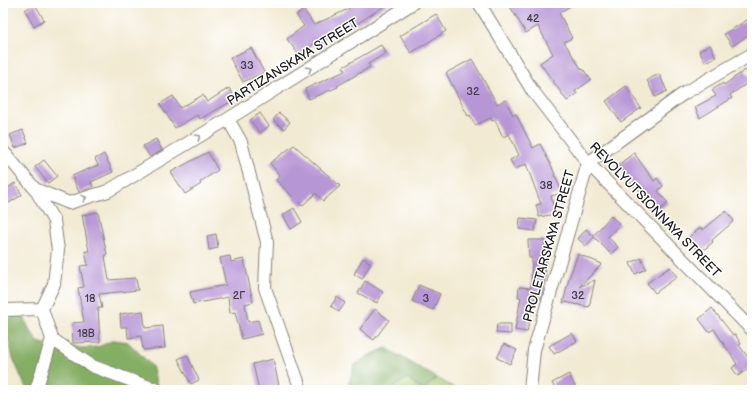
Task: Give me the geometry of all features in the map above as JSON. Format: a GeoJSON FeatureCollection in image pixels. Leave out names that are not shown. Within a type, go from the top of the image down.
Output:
{"type":"FeatureCollection","features":[{"type":"Feature","properties":{"kind":"street","name":"PARTIZANSKAYA STREET"},"geometry":{"type":"LineString","coordinates":[[35,188],[69,203],[108,191],[228,119],[413,3]]}},
{"type":"Feature","properties":{"kind":"street","name":"REVOLYUTSIONNAYA STREET"},"geometry":{"type":"LineString","coordinates":[[479,3],[532,90],[588,163],[752,330]]}},
{"type":"Feature","properties":{"kind":"street","name":"PROLETARSKAYA STREET"},"geometry":{"type":"LineString","coordinates":[[530,390],[534,350],[588,163],[683,94],[752,54]]}},
{"type":"Feature","properties":{"kind":"street","name":"PARTIZANSKAYA STREET"},"geometry":{"type":"LineString","coordinates":[[228,119],[241,142],[267,242],[265,288],[301,390]]}},
{"type":"Feature","properties":{"kind":"street"},"geometry":{"type":"LineString","coordinates":[[3,151],[35,188],[54,221],[58,250],[54,284],[42,309],[52,339],[36,390]]}},
{"type":"Feature","properties":{"kind":"street"},"geometry":{"type":"LineString","coordinates":[[3,310],[42,309]]}},
{"type":"Feature","properties":{"kind":"street"},"geometry":{"type":"LineString","coordinates":[[52,339],[92,366],[157,390]]}},
{"type":"Feature","properties":{"kind":"green space"},"geometry":{"type":"Polygon","coordinates":[[[14,315],[24,316],[28,327],[38,342],[54,347],[68,345],[81,348],[98,347],[114,340],[128,342],[152,366],[158,390],[27,390],[13,358],[4,323],[14,315]]]}},
{"type":"Feature","properties":{"kind":"green space"},"geometry":{"type":"Polygon","coordinates":[[[386,348],[437,378],[423,390],[407,378],[390,390],[347,390],[354,366],[368,356],[386,348]]]}},
{"type":"Feature","properties":{"kind":"green space"},"geometry":{"type":"Polygon","coordinates":[[[407,378],[422,390],[390,390],[407,378]]]}},
{"type":"Feature","properties":{"kind":"green space"},"geometry":{"type":"Polygon","coordinates":[[[437,378],[458,390],[423,390],[437,378]]]}},
{"type":"Feature","properties":{"kind":"building"},"geometry":{"type":"Polygon","coordinates":[[[357,3],[389,3],[355,25],[354,24],[324,38],[325,40],[318,46],[315,43],[299,55],[287,39],[304,26],[296,15],[304,10],[314,25],[346,10],[357,3]]]}},
{"type":"Feature","properties":{"kind":"building"},"geometry":{"type":"Polygon","coordinates":[[[508,3],[575,3],[559,13],[572,38],[564,42],[582,70],[583,69],[591,80],[575,91],[577,94],[567,101],[540,63],[553,54],[538,26],[526,33],[508,3]]]}},
{"type":"Feature","properties":{"kind":"building"},"geometry":{"type":"Polygon","coordinates":[[[35,4],[44,20],[34,26],[25,10],[35,4]]]}},
{"type":"Feature","properties":{"kind":"building"},"geometry":{"type":"Polygon","coordinates":[[[436,14],[446,31],[411,53],[400,36],[436,14]]]}},
{"type":"Feature","properties":{"kind":"building"},"geometry":{"type":"Polygon","coordinates":[[[752,17],[752,33],[732,46],[724,34],[752,17]]]}},
{"type":"Feature","properties":{"kind":"building"},"geometry":{"type":"Polygon","coordinates":[[[381,45],[386,53],[368,64],[370,67],[337,86],[338,87],[309,99],[305,89],[345,71],[343,67],[381,45]]]}},
{"type":"Feature","properties":{"kind":"building"},"geometry":{"type":"Polygon","coordinates":[[[710,45],[716,57],[705,62],[699,51],[710,45]]]}},
{"type":"Feature","properties":{"kind":"building"},"geometry":{"type":"Polygon","coordinates":[[[251,48],[264,72],[243,82],[230,58],[251,48]]]}},
{"type":"Feature","properties":{"kind":"building"},"geometry":{"type":"Polygon","coordinates":[[[472,59],[497,104],[505,100],[513,115],[516,114],[533,148],[540,144],[552,167],[562,193],[551,196],[555,214],[539,217],[536,205],[541,204],[526,164],[515,169],[510,160],[519,155],[509,134],[503,137],[495,120],[492,121],[491,118],[475,125],[470,115],[468,116],[446,73],[472,59]]]}},
{"type":"Feature","properties":{"kind":"building"},"geometry":{"type":"Polygon","coordinates":[[[745,70],[752,80],[730,95],[732,98],[700,118],[695,107],[716,96],[712,90],[723,83],[724,85],[745,70]]]}},
{"type":"Feature","properties":{"kind":"building"},"geometry":{"type":"Polygon","coordinates":[[[659,74],[667,91],[655,97],[647,80],[659,74]]]}},
{"type":"Feature","properties":{"kind":"building"},"geometry":{"type":"Polygon","coordinates":[[[626,86],[641,108],[621,122],[606,101],[626,86]]]}},
{"type":"Feature","properties":{"kind":"building"},"geometry":{"type":"Polygon","coordinates":[[[229,88],[236,99],[200,119],[197,115],[175,128],[160,104],[173,96],[180,108],[203,95],[207,102],[229,88]]]}},
{"type":"Feature","properties":{"kind":"building"},"geometry":{"type":"Polygon","coordinates":[[[260,113],[269,126],[260,133],[250,120],[260,113]]]}},
{"type":"Feature","properties":{"kind":"building"},"geometry":{"type":"Polygon","coordinates":[[[279,113],[290,122],[284,129],[273,120],[279,113]]]}},
{"type":"Feature","properties":{"kind":"building"},"geometry":{"type":"Polygon","coordinates":[[[23,130],[28,143],[15,148],[10,135],[23,130]]]}},
{"type":"Feature","properties":{"kind":"building"},"geometry":{"type":"Polygon","coordinates":[[[156,139],[162,150],[150,157],[143,146],[156,139]]]}},
{"type":"Feature","properties":{"kind":"building"},"geometry":{"type":"Polygon","coordinates":[[[294,145],[340,186],[323,201],[316,193],[302,206],[276,180],[280,176],[270,163],[294,145]]]}},
{"type":"Feature","properties":{"kind":"building"},"geometry":{"type":"Polygon","coordinates":[[[208,152],[218,170],[200,182],[201,184],[185,194],[171,172],[208,152]]]}},
{"type":"Feature","properties":{"kind":"building"},"geometry":{"type":"Polygon","coordinates":[[[634,153],[654,181],[657,178],[663,186],[658,191],[668,203],[660,210],[649,198],[647,200],[636,186],[635,188],[618,165],[634,153]]]}},
{"type":"Feature","properties":{"kind":"building"},"geometry":{"type":"Polygon","coordinates":[[[104,154],[113,172],[91,182],[93,187],[79,192],[72,176],[98,165],[95,159],[104,154]]]}},
{"type":"Feature","properties":{"kind":"building"},"geometry":{"type":"Polygon","coordinates":[[[44,160],[57,176],[48,183],[35,167],[44,160]]]}},
{"type":"Feature","properties":{"kind":"building"},"geometry":{"type":"Polygon","coordinates":[[[15,183],[22,195],[9,203],[3,194],[3,191],[15,183]]]}},
{"type":"Feature","properties":{"kind":"building"},"geometry":{"type":"Polygon","coordinates":[[[294,208],[302,222],[291,229],[283,215],[294,208]]]}},
{"type":"Feature","properties":{"kind":"building"},"geometry":{"type":"Polygon","coordinates":[[[726,211],[734,221],[712,240],[713,242],[700,253],[688,238],[701,227],[703,230],[726,211]]]}},
{"type":"Feature","properties":{"kind":"building"},"geometry":{"type":"Polygon","coordinates":[[[98,212],[107,255],[105,256],[109,280],[136,278],[138,290],[99,294],[102,308],[98,308],[100,342],[73,343],[72,323],[84,322],[78,288],[84,287],[80,266],[88,265],[85,251],[89,251],[82,215],[98,212]]]}},
{"type":"Feature","properties":{"kind":"building"},"geometry":{"type":"Polygon","coordinates":[[[611,216],[620,224],[608,237],[618,247],[611,254],[594,237],[586,246],[578,239],[586,229],[593,236],[611,216]]]}},
{"type":"Feature","properties":{"kind":"building"},"geometry":{"type":"Polygon","coordinates":[[[520,218],[537,220],[535,231],[519,229],[520,218]]]}},
{"type":"Feature","properties":{"kind":"building"},"geometry":{"type":"Polygon","coordinates":[[[216,234],[218,248],[209,250],[207,236],[216,234]]]}},
{"type":"Feature","properties":{"kind":"building"},"geometry":{"type":"Polygon","coordinates":[[[528,240],[545,240],[546,258],[545,279],[541,299],[534,298],[527,332],[515,330],[521,297],[518,297],[519,287],[531,288],[532,258],[529,258],[528,240]]]}},
{"type":"Feature","properties":{"kind":"building"},"geometry":{"type":"Polygon","coordinates":[[[578,254],[602,264],[579,287],[595,280],[589,307],[565,302],[563,303],[569,278],[578,254]]]}},
{"type":"Feature","properties":{"kind":"building"},"geometry":{"type":"Polygon","coordinates":[[[230,256],[231,262],[244,259],[253,302],[245,304],[248,322],[258,320],[262,334],[242,339],[235,312],[230,313],[228,297],[193,304],[190,292],[226,285],[220,258],[230,256]]]}},
{"type":"Feature","properties":{"kind":"building"},"geometry":{"type":"Polygon","coordinates":[[[363,258],[371,263],[362,279],[354,274],[363,258]]]}},
{"type":"Feature","properties":{"kind":"building"},"geometry":{"type":"Polygon","coordinates":[[[641,258],[646,269],[635,274],[630,263],[641,258]]]}},
{"type":"Feature","properties":{"kind":"building"},"geometry":{"type":"Polygon","coordinates":[[[670,267],[677,277],[655,293],[647,283],[670,267]]]}},
{"type":"Feature","properties":{"kind":"building"},"geometry":{"type":"Polygon","coordinates":[[[365,281],[383,292],[377,303],[358,293],[365,281]]]}},
{"type":"Feature","properties":{"kind":"building"},"geometry":{"type":"Polygon","coordinates":[[[419,285],[440,294],[433,310],[412,301],[419,285]]]}},
{"type":"Feature","properties":{"kind":"building"},"geometry":{"type":"Polygon","coordinates":[[[337,297],[345,303],[339,312],[331,306],[337,297]]]}},
{"type":"Feature","properties":{"kind":"building"},"geometry":{"type":"Polygon","coordinates":[[[712,308],[733,335],[735,334],[741,344],[739,345],[752,363],[752,365],[738,376],[732,368],[737,364],[714,329],[709,332],[699,319],[712,308]]]}},
{"type":"Feature","properties":{"kind":"building"},"geometry":{"type":"Polygon","coordinates":[[[375,309],[389,320],[374,340],[360,329],[375,309]]]}},
{"type":"Feature","properties":{"kind":"building"},"geometry":{"type":"Polygon","coordinates":[[[143,311],[145,328],[163,326],[165,348],[143,350],[141,336],[128,338],[127,327],[121,327],[120,314],[143,311]]]}},
{"type":"Feature","properties":{"kind":"building"},"geometry":{"type":"Polygon","coordinates":[[[497,324],[511,324],[511,334],[496,333],[497,324]]]}},
{"type":"Feature","properties":{"kind":"building"},"geometry":{"type":"Polygon","coordinates":[[[572,333],[577,341],[554,354],[549,346],[572,333]]]}},
{"type":"Feature","properties":{"kind":"building"},"geometry":{"type":"Polygon","coordinates":[[[504,344],[517,350],[510,364],[497,358],[504,344]]]}},
{"type":"Feature","properties":{"kind":"building"},"geometry":{"type":"Polygon","coordinates":[[[187,355],[199,380],[191,384],[178,359],[187,355]]]}},
{"type":"Feature","properties":{"kind":"building"},"geometry":{"type":"Polygon","coordinates":[[[273,359],[280,390],[259,390],[253,364],[273,359]]]}},
{"type":"Feature","properties":{"kind":"building"},"geometry":{"type":"Polygon","coordinates":[[[569,374],[575,386],[568,390],[556,390],[552,383],[569,374]]]}}]}
